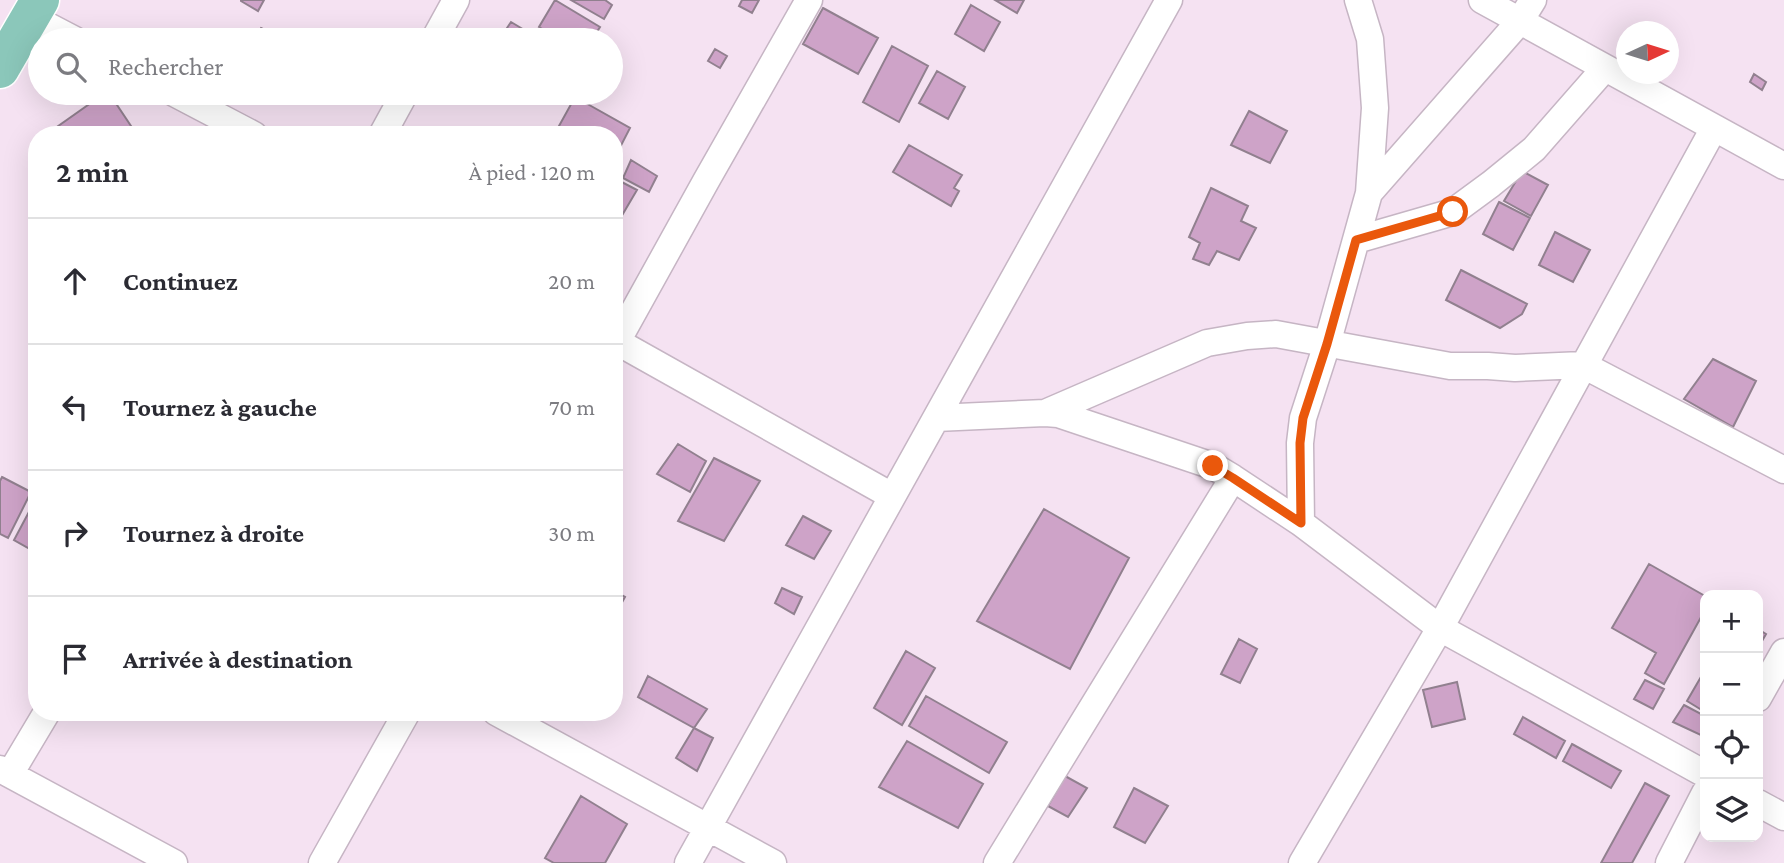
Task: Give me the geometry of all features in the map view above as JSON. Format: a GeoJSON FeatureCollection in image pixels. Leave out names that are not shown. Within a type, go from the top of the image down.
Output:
{"type":"FeatureCollection","features":[{"type":"Feature","properties":{"kind":"main road"},"geometry":{"type":"LineString","coordinates":[[4,54],[36,9]]}},
{"type":"Feature","properties":{"kind":"street"},"geometry":{"type":"LineString","coordinates":[[441,28],[456,0]]}},
{"type":"Feature","properties":{"kind":"street"},"geometry":{"type":"LineString","coordinates":[[623,329],[809,0]]}},
{"type":"Feature","properties":{"kind":"street"},"geometry":{"type":"LineString","coordinates":[[688,863],[1169,0]]}},
{"type":"Feature","properties":{"kind":"street"},"geometry":{"type":"LineString","coordinates":[[1301,523],[1300,443],[1303,418],[1327,344],[1369,193],[1375,108],[1370,39],[1358,0]]}},
{"type":"Feature","properties":{"kind":"street"},"geometry":{"type":"LineString","coordinates":[[1482,0],[1526,11],[1605,68],[1784,166]]}},
{"type":"Feature","properties":{"kind":"street"},"geometry":{"type":"LineString","coordinates":[[36,9],[60,28]]}},
{"type":"Feature","properties":{"kind":"street"},"geometry":{"type":"LineString","coordinates":[[1369,193],[1526,11]]}},
{"type":"Feature","properties":{"kind":"street"},"geometry":{"type":"LineString","coordinates":[[1356,240],[1453,212],[1534,149],[1605,68]]}},
{"type":"Feature","properties":{"kind":"street"},"geometry":{"type":"LineString","coordinates":[[197,105],[237,126]]}},
{"type":"Feature","properties":{"kind":"street"},"geometry":{"type":"LineString","coordinates":[[387,126],[398,105]]}},
{"type":"Feature","properties":{"kind":"street"},"geometry":{"type":"LineString","coordinates":[[1302,863],[1440,628],[1714,128]]}},
{"type":"Feature","properties":{"kind":"street"},"geometry":{"type":"LineString","coordinates":[[1045,413],[1208,343],[1276,334],[1450,366],[1515,368],[1583,365],[1784,470]]}},
{"type":"Feature","properties":{"kind":"street"},"geometry":{"type":"LineString","coordinates":[[623,347],[892,496]]}},
{"type":"Feature","properties":{"kind":"street"},"geometry":{"type":"LineString","coordinates":[[936,418],[1058,414],[1213,466],[1301,523],[1440,628],[1700,771]]}},
{"type":"Feature","properties":{"kind":"street"},"geometry":{"type":"LineString","coordinates":[[997,863],[1233,478]]}},
{"type":"Feature","properties":{"kind":"street"},"geometry":{"type":"LineString","coordinates":[[1763,689],[1784,652]]}},
{"type":"Feature","properties":{"kind":"street"},"geometry":{"type":"LineString","coordinates":[[41,721],[5,771],[174,863]]}},
{"type":"Feature","properties":{"kind":"street"},"geometry":{"type":"LineString","coordinates":[[321,863],[402,721]]}},
{"type":"Feature","properties":{"kind":"street"},"geometry":{"type":"LineString","coordinates":[[512,721],[773,863]]}},
{"type":"Feature","properties":{"kind":"street"},"geometry":{"type":"LineString","coordinates":[[1669,863],[1700,803]]}},
{"type":"Feature","properties":{"kind":"street"},"geometry":{"type":"LineString","coordinates":[[1763,806],[1784,817]]}},
{"type":"Feature","properties":{"kind":"building"},"geometry":{"type":"Polygon","coordinates":[[[241,0],[264,0],[258,11],[241,0]]]}},
{"type":"Feature","properties":{"kind":"building"},"geometry":{"type":"Polygon","coordinates":[[[555,0],[600,27],[541,28],[555,0]]]}},
{"type":"Feature","properties":{"kind":"building"},"geometry":{"type":"Polygon","coordinates":[[[571,0],[605,0],[612,5],[604,19],[571,0]]]}},
{"type":"Feature","properties":{"kind":"building"},"geometry":{"type":"Polygon","coordinates":[[[742,0],[759,0],[752,13],[739,6],[742,0]]]}},
{"type":"Feature","properties":{"kind":"building"},"geometry":{"type":"Polygon","coordinates":[[[995,0],[1024,0],[1017,13],[995,0]]]}},
{"type":"Feature","properties":{"kind":"building"},"geometry":{"type":"Polygon","coordinates":[[[971,5],[1000,22],[984,51],[955,34],[971,5]]]}},
{"type":"Feature","properties":{"kind":"building"},"geometry":{"type":"Polygon","coordinates":[[[823,8],[878,38],[858,74],[803,44],[823,8]]]}},
{"type":"Feature","properties":{"kind":"building"},"geometry":{"type":"Polygon","coordinates":[[[511,22],[521,28],[507,28],[511,22]]]}},
{"type":"Feature","properties":{"kind":"building"},"geometry":{"type":"Polygon","coordinates":[[[892,46],[928,66],[899,122],[863,102],[892,46]]]}},
{"type":"Feature","properties":{"kind":"building"},"geometry":{"type":"Polygon","coordinates":[[[715,49],[727,56],[720,68],[708,61],[715,49]]]}},
{"type":"Feature","properties":{"kind":"building"},"geometry":{"type":"Polygon","coordinates":[[[937,71],[965,87],[948,119],[919,103],[937,71]]]}},
{"type":"Feature","properties":{"kind":"building"},"geometry":{"type":"Polygon","coordinates":[[[1754,74],[1766,82],[1762,90],[1750,82],[1754,74]]]}},
{"type":"Feature","properties":{"kind":"building"},"geometry":{"type":"Polygon","coordinates":[[[88,105],[117,105],[131,126],[58,126],[88,105]]]}},
{"type":"Feature","properties":{"kind":"building"},"geometry":{"type":"Polygon","coordinates":[[[571,105],[589,105],[630,128],[623,142],[623,126],[559,126],[571,105]]]}},
{"type":"Feature","properties":{"kind":"building"},"geometry":{"type":"Polygon","coordinates":[[[1249,111],[1287,131],[1270,163],[1231,145],[1249,111]]]}},
{"type":"Feature","properties":{"kind":"building"},"geometry":{"type":"Polygon","coordinates":[[[909,145],[962,175],[954,188],[959,191],[951,206],[893,172],[909,145]]]}},
{"type":"Feature","properties":{"kind":"building"},"geometry":{"type":"Polygon","coordinates":[[[631,160],[657,176],[649,192],[623,178],[631,160]]]}},
{"type":"Feature","properties":{"kind":"building"},"geometry":{"type":"Polygon","coordinates":[[[1522,171],[1548,185],[1531,216],[1504,201],[1522,171]]]}},
{"type":"Feature","properties":{"kind":"building"},"geometry":{"type":"Polygon","coordinates":[[[623,183],[637,190],[623,214],[623,183]]]}},
{"type":"Feature","properties":{"kind":"building"},"geometry":{"type":"Polygon","coordinates":[[[1211,188],[1248,206],[1241,221],[1256,228],[1239,260],[1217,251],[1209,265],[1193,259],[1200,243],[1189,237],[1211,188]]]}},
{"type":"Feature","properties":{"kind":"building"},"geometry":{"type":"Polygon","coordinates":[[[1499,202],[1530,218],[1513,250],[1483,234],[1499,202]]]}},
{"type":"Feature","properties":{"kind":"building"},"geometry":{"type":"Polygon","coordinates":[[[1555,232],[1590,250],[1573,282],[1539,265],[1555,232]]]}},
{"type":"Feature","properties":{"kind":"building"},"geometry":{"type":"Polygon","coordinates":[[[1461,270],[1527,304],[1522,314],[1500,328],[1446,300],[1461,270]]]}},
{"type":"Feature","properties":{"kind":"building"},"geometry":{"type":"Polygon","coordinates":[[[1713,359],[1756,381],[1733,427],[1684,399],[1713,359]]]}},
{"type":"Feature","properties":{"kind":"building"},"geometry":{"type":"Polygon","coordinates":[[[678,444],[706,461],[690,492],[657,474],[678,444]]]}},
{"type":"Feature","properties":{"kind":"building"},"geometry":{"type":"Polygon","coordinates":[[[714,458],[760,481],[724,541],[678,521],[714,458]]]}},
{"type":"Feature","properties":{"kind":"building"},"geometry":{"type":"Polygon","coordinates":[[[2,477],[28,490],[28,498],[8,538],[0,534],[2,477]]]}},
{"type":"Feature","properties":{"kind":"building"},"geometry":{"type":"Polygon","coordinates":[[[1044,509],[1129,558],[1070,669],[977,621],[1044,509]]]}},
{"type":"Feature","properties":{"kind":"building"},"geometry":{"type":"Polygon","coordinates":[[[28,514],[28,548],[14,540],[28,514]]]}},
{"type":"Feature","properties":{"kind":"building"},"geometry":{"type":"Polygon","coordinates":[[[803,516],[831,531],[814,559],[786,545],[803,516]]]}},
{"type":"Feature","properties":{"kind":"building"},"geometry":{"type":"Polygon","coordinates":[[[1649,564],[1700,593],[1700,619],[1664,684],[1645,673],[1656,653],[1612,628],[1649,564]]]}},
{"type":"Feature","properties":{"kind":"building"},"geometry":{"type":"Polygon","coordinates":[[[782,588],[802,597],[794,614],[775,603],[782,588]]]}},
{"type":"Feature","properties":{"kind":"building"},"geometry":{"type":"Polygon","coordinates":[[[1239,639],[1257,649],[1240,683],[1221,674],[1239,639]]]}},
{"type":"Feature","properties":{"kind":"building"},"geometry":{"type":"Polygon","coordinates":[[[906,651],[935,668],[902,725],[874,708],[906,651]]]}},
{"type":"Feature","properties":{"kind":"building"},"geometry":{"type":"Polygon","coordinates":[[[648,676],[707,709],[694,728],[638,697],[648,676]]]}},
{"type":"Feature","properties":{"kind":"building"},"geometry":{"type":"Polygon","coordinates":[[[1700,679],[1700,709],[1687,701],[1700,679]]]}},
{"type":"Feature","properties":{"kind":"building"},"geometry":{"type":"Polygon","coordinates":[[[1645,680],[1664,689],[1653,709],[1634,699],[1645,680]]]}},
{"type":"Feature","properties":{"kind":"building"},"geometry":{"type":"Polygon","coordinates":[[[1457,682],[1465,719],[1432,727],[1423,690],[1457,682]]]}},
{"type":"Feature","properties":{"kind":"building"},"geometry":{"type":"Polygon","coordinates":[[[926,696],[1007,742],[989,773],[909,726],[926,696]]]}},
{"type":"Feature","properties":{"kind":"building"},"geometry":{"type":"Polygon","coordinates":[[[1684,705],[1700,713],[1700,735],[1673,722],[1684,705]]]}},
{"type":"Feature","properties":{"kind":"building"},"geometry":{"type":"Polygon","coordinates":[[[1523,717],[1565,741],[1556,758],[1514,734],[1523,717]]]}},
{"type":"Feature","properties":{"kind":"building"},"geometry":{"type":"Polygon","coordinates":[[[694,728],[713,738],[697,771],[676,758],[694,728]]]}},
{"type":"Feature","properties":{"kind":"building"},"geometry":{"type":"Polygon","coordinates":[[[907,741],[983,784],[958,828],[879,787],[907,741]]]}},
{"type":"Feature","properties":{"kind":"building"},"geometry":{"type":"Polygon","coordinates":[[[1572,744],[1621,771],[1611,788],[1563,761],[1572,744]]]}},
{"type":"Feature","properties":{"kind":"building"},"geometry":{"type":"Polygon","coordinates":[[[1065,776],[1087,788],[1068,817],[1048,806],[1065,776]]]}},
{"type":"Feature","properties":{"kind":"building"},"geometry":{"type":"Polygon","coordinates":[[[1645,783],[1669,796],[1632,863],[1601,863],[1645,783]]]}},
{"type":"Feature","properties":{"kind":"building"},"geometry":{"type":"Polygon","coordinates":[[[1134,788],[1168,806],[1145,843],[1114,827],[1134,788]]]}},
{"type":"Feature","properties":{"kind":"building"},"geometry":{"type":"Polygon","coordinates":[[[581,796],[627,824],[605,863],[554,863],[545,858],[581,796]]]}},
{"type":"Feature","properties":{"kind":"route"},"geometry":{"type":"LineString","coordinates":[[1213,466],[1301,523],[1300,443],[1303,418],[1356,240],[1453,212]]}}]}
